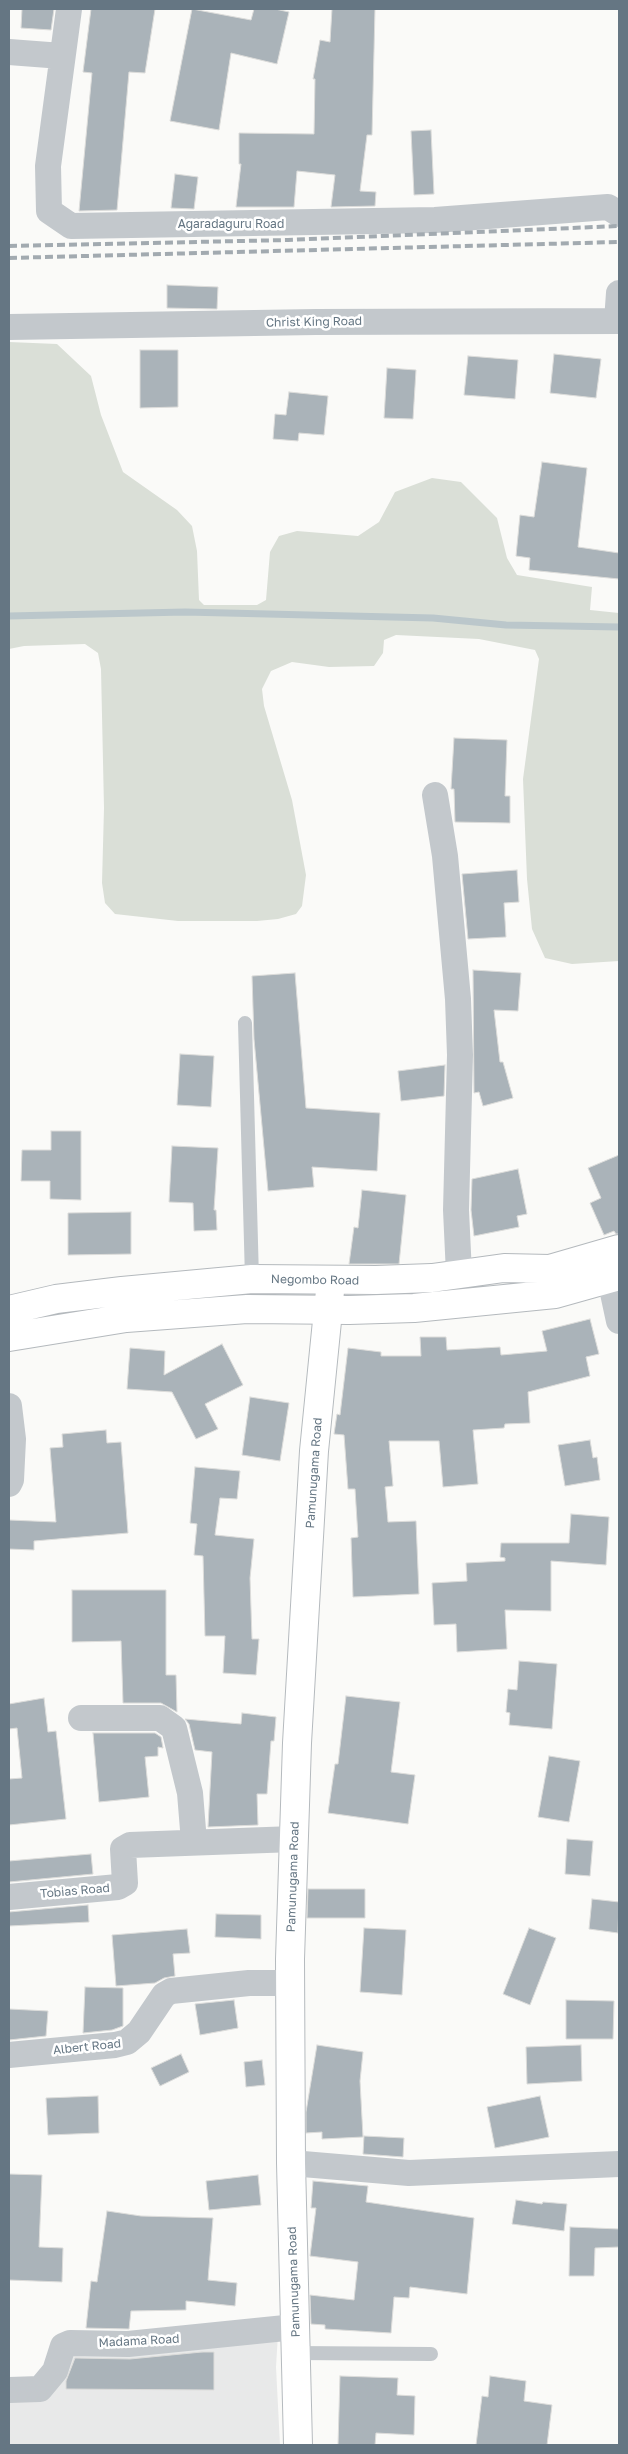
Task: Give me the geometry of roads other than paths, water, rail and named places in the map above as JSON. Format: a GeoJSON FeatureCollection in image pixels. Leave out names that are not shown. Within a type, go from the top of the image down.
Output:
{"type":"FeatureCollection","features":[{"type":"Feature","properties":{"kind":"main road","name":"Negombo Road"},"geometry":{"type":"LineString","coordinates":[[9,1310],[56,1299],[122,1290],[252,1279],[331,1281],[422,1278],[504,1268],[550,1269],[619,1248]]}},
{"type":"Feature","properties":{"kind":"main road"},"geometry":{"type":"LineString","coordinates":[[9,1338],[126,1318],[248,1309],[414,1308],[555,1294],[614,1278]]}},
{"type":"Feature","properties":{"kind":"main road","name":"Pamunugama Road"},"geometry":{"type":"LineString","coordinates":[[298,2445],[290,2163],[290,1982],[294,1839],[297,1743],[313,1461],[331,1281]]}},
{"type":"Feature","properties":{"kind":"street","name":"Agaradaguru Road"},"geometry":{"type":"LineString","coordinates":[[69,9],[48,166],[49,211],[71,226],[435,220],[608,207],[619,214]]}},
{"type":"Feature","properties":{"kind":"street"},"geometry":{"type":"LineString","coordinates":[[9,52],[62,56]]}},
{"type":"Feature","properties":{"kind":"street"},"geometry":{"type":"LineString","coordinates":[[618,321],[619,293]]}},
{"type":"Feature","properties":{"kind":"street","name":"Christ King Road"},"geometry":{"type":"LineString","coordinates":[[9,327],[316,322],[618,321]]}},
{"type":"Feature","properties":{"kind":"street"},"geometry":{"type":"LineString","coordinates":[[435,795],[446,856],[458,999],[460,1055],[456,1210],[459,1274]]}},
{"type":"Feature","properties":{"kind":"street"},"geometry":{"type":"LineString","coordinates":[[614,1278],[619,1321]]}},
{"type":"Feature","properties":{"kind":"street"},"geometry":{"type":"LineString","coordinates":[[9,1406],[13,1439],[11,1480],[9,1484]]}},
{"type":"Feature","properties":{"kind":"street"},"geometry":{"type":"LineString","coordinates":[[81,1718],[160,1718],[174,1728],[190,1793],[194,1842]]}},
{"type":"Feature","properties":{"kind":"street","name":"Tobias Road"},"geometry":{"type":"LineString","coordinates":[[9,1897],[118,1887],[124,1883],[124,1849],[130,1845],[294,1839]]}},
{"type":"Feature","properties":{"kind":"street","name":"Albert Road"},"geometry":{"type":"LineString","coordinates":[[9,2055],[115,2045],[127,2042],[140,2032],[164,1995],[171,1991],[250,1983],[290,1982]]}},
{"type":"Feature","properties":{"kind":"street"},"geometry":{"type":"LineString","coordinates":[[290,2163],[409,2173],[619,2164]]}},
{"type":"Feature","properties":{"kind":"street","name":"Madama Road"},"geometry":{"type":"LineString","coordinates":[[9,2390],[40,2389],[55,2371],[63,2346],[70,2343],[128,2344],[295,2340]]}},
{"type":"Feature","properties":{"kind":"lane"},"geometry":{"type":"LineString","coordinates":[[245,1023],[252,1279]]}},
{"type":"Feature","properties":{"kind":"lane"},"geometry":{"type":"LineString","coordinates":[[295,2340],[431,2354]]}},
{"type":"Feature","properties":{"kind":"waterway"},"geometry":{"type":"LineString","coordinates":[[9,616],[185,612],[433,618],[506,625],[619,627]]}},
{"type":"Feature","properties":{"kind":"railway"},"geometry":{"type":"LineString","coordinates":[[9,246],[288,240],[619,226]]}},
{"type":"Feature","properties":{"kind":"railway"},"geometry":{"type":"LineString","coordinates":[[9,258],[619,242]]}}]}
